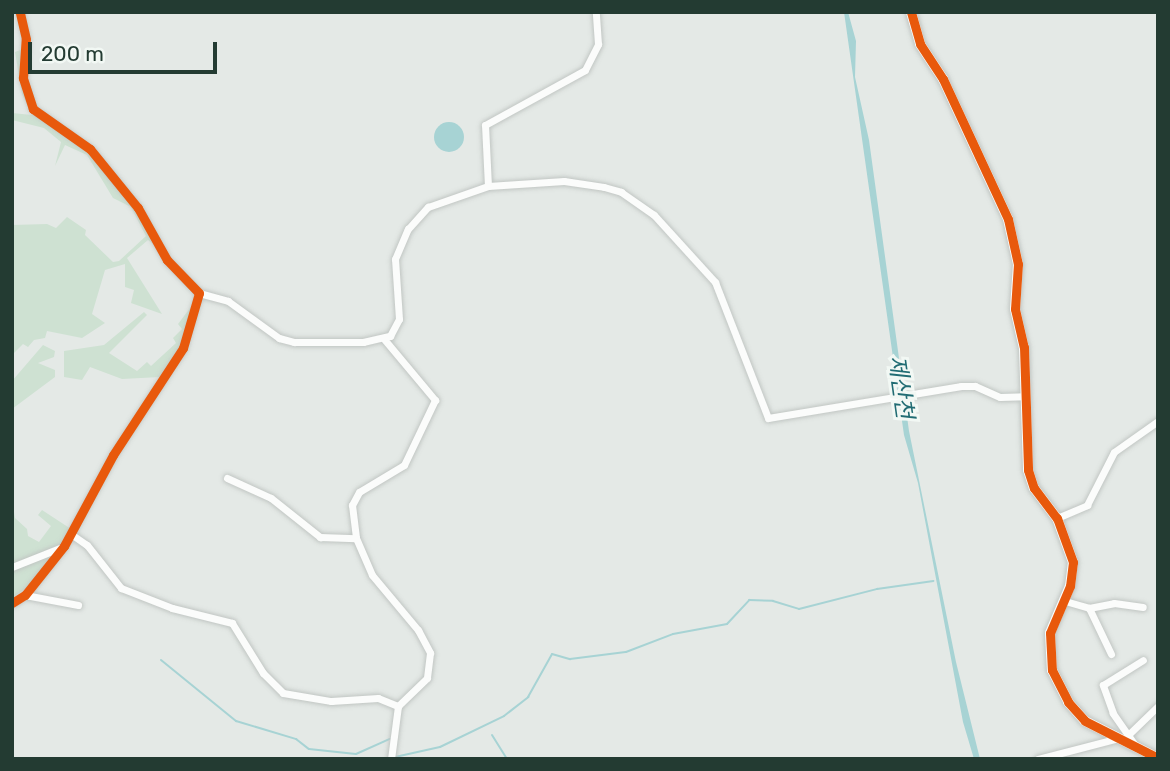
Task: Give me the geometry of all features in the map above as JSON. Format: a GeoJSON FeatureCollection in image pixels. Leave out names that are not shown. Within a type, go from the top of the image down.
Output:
{"type":"FeatureCollection","features":[{"type":"Feature","properties":{"kind":"street"},"geometry":{"type":"LineString","coordinates":[[20,12],[26,39],[23,78],[33,109],[90,149],[138,208],[167,260],[200,293],[228,301],[279,338],[294,342],[384,339],[393,332],[398,319],[395,259],[408,229],[428,208],[488,186],[557,181],[621,192],[654,215],[715,282],[768,418],[971,385],[1000,397],[1025,396]]}},
{"type":"Feature","properties":{"kind":"street"},"geometry":{"type":"LineString","coordinates":[[488,186],[485,125],[585,70],[598,44],[596,12]]}},
{"type":"Feature","properties":{"kind":"street"},"geometry":{"type":"LineString","coordinates":[[911,12],[920,44],[943,79],[1008,219],[1018,264],[1015,316],[1024,347],[1030,478],[1057,518],[1073,562],[1065,601],[1049,638],[1054,676],[1080,716],[1115,739],[1135,745],[1158,758]]}},
{"type":"Feature","properties":{"kind":"street"},"geometry":{"type":"LineString","coordinates":[[12,603],[25,595],[64,546],[113,455],[183,348],[200,293]]}},
{"type":"Feature","properties":{"kind":"street"},"geometry":{"type":"LineString","coordinates":[[384,339],[435,404],[404,465],[359,492],[353,500],[356,538],[376,583],[418,629],[430,653],[427,678],[398,706],[391,759]]}},
{"type":"Feature","properties":{"kind":"street"},"geometry":{"type":"LineString","coordinates":[[1057,518],[1087,505],[1114,452],[1158,421]]}},
{"type":"Feature","properties":{"kind":"street"},"geometry":{"type":"LineString","coordinates":[[227,478],[271,498],[320,537],[356,538]]}},
{"type":"Feature","properties":{"kind":"street"},"geometry":{"type":"LineString","coordinates":[[71,534],[87,545],[121,588],[172,608],[232,623],[263,673],[283,693],[331,701],[378,698],[398,706]]}},
{"type":"Feature","properties":{"kind":"street"},"geometry":{"type":"LineString","coordinates":[[12,567],[64,546]]}},
{"type":"Feature","properties":{"kind":"street"},"geometry":{"type":"LineString","coordinates":[[25,595],[78,605]]}},
{"type":"Feature","properties":{"kind":"street"},"geometry":{"type":"LineString","coordinates":[[1065,601],[1089,608],[1114,603],[1143,607]]}},
{"type":"Feature","properties":{"kind":"street"},"geometry":{"type":"LineString","coordinates":[[1089,608],[1111,654]]}},
{"type":"Feature","properties":{"kind":"street"},"geometry":{"type":"LineString","coordinates":[[1135,745],[1103,685],[1143,660]]}},
{"type":"Feature","properties":{"kind":"street"},"geometry":{"type":"LineString","coordinates":[[1128,735],[1158,706]]}},
{"type":"Feature","properties":{"kind":"street"},"geometry":{"type":"LineString","coordinates":[[1038,759],[1115,739]]}},
{"type":"Feature","properties":{"kind":"green space"},"geometry":{"type":"Polygon","coordinates":[[[23,49],[21,79],[31,110],[84,147],[132,203],[157,247],[148,240],[127,258],[162,314],[131,303],[134,290],[125,287],[125,264],[105,270],[92,314],[105,323],[82,338],[47,331],[45,338],[34,340],[28,347],[23,344],[12,355],[12,225],[47,224],[56,228],[67,217],[86,230],[85,235],[113,262],[119,261],[146,236],[131,207],[113,198],[87,155],[65,145],[55,166],[61,142],[44,128],[12,120],[12,113],[32,115],[22,94],[15,52],[23,49]]]}},
{"type":"Feature","properties":{"kind":"green space"},"geometry":{"type":"Polygon","coordinates":[[[197,299],[186,339],[160,377],[122,379],[90,367],[82,380],[64,377],[64,351],[104,345],[144,312],[147,315],[109,353],[137,371],[147,362],[151,366],[176,343],[173,338],[182,329],[178,324],[197,299]]]}},
{"type":"Feature","properties":{"kind":"green space"},"geometry":{"type":"Polygon","coordinates":[[[43,345],[55,351],[54,357],[38,363],[55,370],[55,377],[12,409],[12,381],[43,345]]]}},
{"type":"Feature","properties":{"kind":"green space"},"geometry":{"type":"Polygon","coordinates":[[[12,500],[15,518],[27,529],[28,536],[39,542],[51,526],[38,515],[42,510],[71,529],[62,545],[12,565],[12,500]]]}},
{"type":"Feature","properties":{"kind":"green space"},"geometry":{"type":"Polygon","coordinates":[[[55,552],[26,588],[12,598],[12,568],[55,552]]]}},
{"type":"Feature","properties":{"kind":"water","name":"제산천"},"geometry":{"type":"Polygon","coordinates":[[[844,12],[848,12],[856,41],[855,77],[869,140],[909,431],[956,662],[980,759],[974,759],[963,722],[918,483],[904,435],[844,12]]]}},
{"type":"Feature","properties":{"kind":"water"},"geometry":{"type":"Polygon","coordinates":[[[449,122],[459,127],[464,137],[459,147],[449,152],[439,147],[434,137],[439,127],[449,122]]]}},
{"type":"Feature","properties":{"kind":"waterway"},"geometry":{"type":"LineString","coordinates":[[395,757],[440,747],[504,716],[528,697],[552,654],[570,659],[626,652],[673,634],[727,624],[749,600],[773,601],[799,609],[877,589],[933,581]]}},
{"type":"Feature","properties":{"kind":"waterway"},"geometry":{"type":"LineString","coordinates":[[161,660],[236,721],[296,739],[309,749],[356,754],[390,739]]}},
{"type":"Feature","properties":{"kind":"waterway"},"geometry":{"type":"LineString","coordinates":[[492,735],[507,759]]}},
{"type":"Feature","properties":{"kind":"cycle path"},"geometry":{"type":"LineString","coordinates":[[12,603],[25,595],[64,546],[113,455],[183,348],[199,293],[167,260],[138,208],[90,149],[33,109],[23,78],[26,39],[20,12]]}},
{"type":"Feature","properties":{"kind":"cycle path"},"geometry":{"type":"LineString","coordinates":[[911,12],[920,44],[943,79],[1008,219],[1018,264],[1015,309],[1024,347],[1028,470],[1034,488],[1057,518],[1073,562],[1070,586],[1050,633],[1052,670],[1068,702],[1085,721],[1158,758]]}}]}
